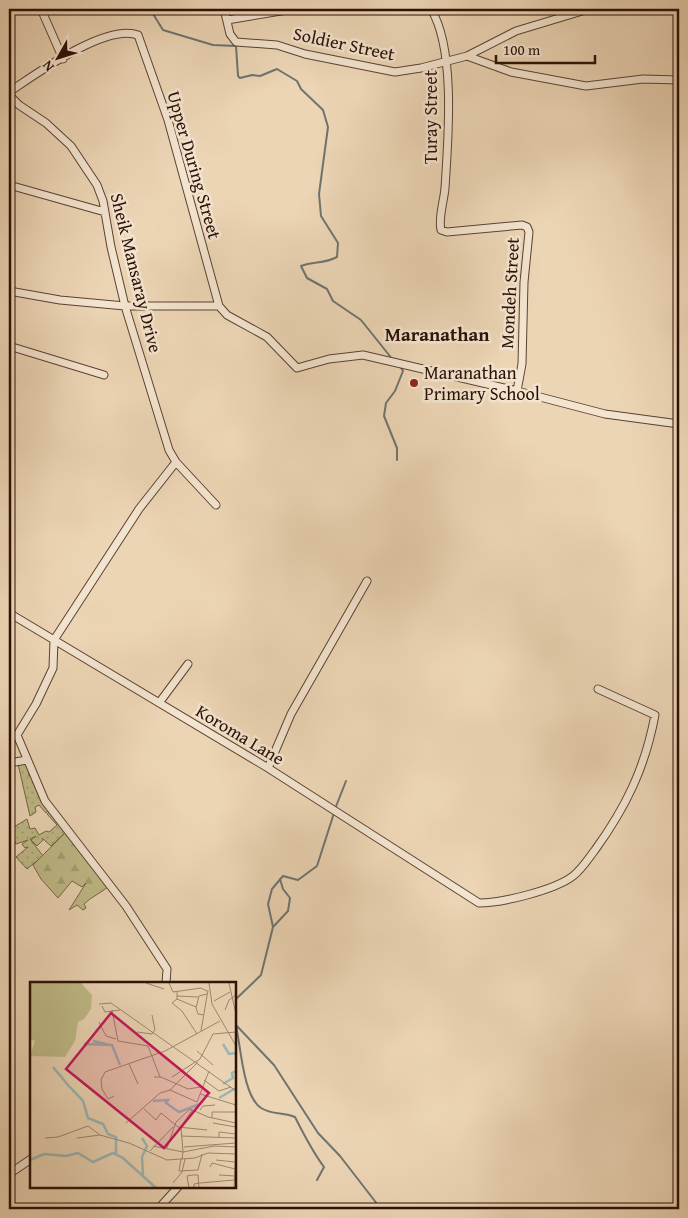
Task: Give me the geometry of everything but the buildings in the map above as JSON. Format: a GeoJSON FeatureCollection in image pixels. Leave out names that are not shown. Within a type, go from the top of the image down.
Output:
{"type":"FeatureCollection","features":[{"type":"Feature","properties":{"kind":"street"},"geometry":{"type":"LineString","coordinates":[[9,93],[63,59],[41,9]]}},
{"type":"Feature","properties":{"kind":"street"},"geometry":{"type":"LineString","coordinates":[[209,9],[222,9],[227,20],[293,9]]}},
{"type":"Feature","properties":{"kind":"street","name":"Turay Street"},"geometry":{"type":"LineString","coordinates":[[431,9],[440,28],[446,60],[448,110],[445,194],[440,228]]}},
{"type":"Feature","properties":{"kind":"street","name":"Soldier Street"},"geometry":{"type":"LineString","coordinates":[[227,20],[233,40],[240,43],[277,45],[306,54],[394,72],[421,68],[467,56],[516,31],[590,9]]}},
{"type":"Feature","properties":{"kind":"street","name":"Upper During Street"},"geometry":{"type":"LineString","coordinates":[[63,59],[104,37],[136,33],[139,37],[168,120],[219,306]]}},
{"type":"Feature","properties":{"kind":"street"},"geometry":{"type":"LineString","coordinates":[[467,56],[511,72],[586,86],[643,79],[679,80]]}},
{"type":"Feature","properties":{"kind":"street","name":"Sheik Mansaray Drive"},"geometry":{"type":"LineString","coordinates":[[9,93],[20,105],[46,123],[72,146],[97,185],[105,212],[125,306],[169,450],[176,462],[216,505]]}},
{"type":"Feature","properties":{"kind":"street"},"geometry":{"type":"LineString","coordinates":[[9,185],[105,212]]}},
{"type":"Feature","properties":{"kind":"street","name":"Mondeh Street"},"geometry":{"type":"LineString","coordinates":[[440,228],[447,232],[522,225],[529,232],[524,282],[522,364],[517,391]]}},
{"type":"Feature","properties":{"kind":"street"},"geometry":{"type":"LineString","coordinates":[[9,291],[60,300],[125,306],[219,306],[227,315],[267,337],[297,368],[330,359],[363,355],[517,391],[605,414],[679,424]]}},
{"type":"Feature","properties":{"kind":"street"},"geometry":{"type":"LineString","coordinates":[[9,346],[104,375]]}},
{"type":"Feature","properties":{"kind":"street"},"geometry":{"type":"LineString","coordinates":[[166,982],[167,969],[126,906],[45,801],[17,735],[36,704],[53,668],[54,640],[140,509],[176,462]]}},
{"type":"Feature","properties":{"kind":"street"},"geometry":{"type":"LineString","coordinates":[[268,768],[291,714],[367,581]]}},
{"type":"Feature","properties":{"kind":"street","name":"Koroma Lane"},"geometry":{"type":"LineString","coordinates":[[9,613],[268,768],[479,904],[495,904],[553,886],[573,876],[582,868],[615,822],[649,749],[655,715],[598,689]]}},
{"type":"Feature","properties":{"kind":"street"},"geometry":{"type":"LineString","coordinates":[[159,704],[188,664]]}},
{"type":"Feature","properties":{"kind":"street"},"geometry":{"type":"LineString","coordinates":[[9,763],[27,760]]}},
{"type":"Feature","properties":{"kind":"street"},"geometry":{"type":"LineString","coordinates":[[9,1174],[30,1159]]}},
{"type":"Feature","properties":{"kind":"street"},"geometry":{"type":"LineString","coordinates":[[158,1209],[177,1188]]}},
{"type":"Feature","properties":{"kind":"green space"},"geometry":{"type":"Polygon","coordinates":[[[27,762],[29,776],[32,775],[49,810],[46,813],[39,805],[35,807],[36,812],[30,816],[18,764],[27,762]]]}},
{"type":"Feature","properties":{"kind":"green space"},"geometry":{"type":"Polygon","coordinates":[[[51,811],[67,831],[51,846],[42,838],[43,840],[37,846],[31,840],[36,836],[30,839],[43,856],[27,869],[16,857],[28,847],[25,848],[22,844],[28,840],[16,844],[13,838],[9,840],[9,830],[27,819],[30,829],[35,828],[39,835],[46,831],[49,832],[57,825],[47,814],[51,811]]]}},
{"type":"Feature","properties":{"kind":"green space"},"geometry":{"type":"Polygon","coordinates":[[[67,831],[109,886],[84,904],[86,908],[83,910],[77,905],[69,910],[86,883],[82,887],[72,881],[58,898],[41,879],[33,865],[67,831]]]}},
{"type":"Feature","properties":{"kind":"waterway"},"geometry":{"type":"LineString","coordinates":[[150,9],[163,30],[213,45],[236,46],[238,76],[240,78],[252,75],[260,76],[277,69],[297,81],[301,89],[323,110],[328,127],[319,194],[321,216],[338,243],[337,257],[328,261],[301,266],[307,278],[327,289],[333,301],[361,320],[393,360]]}},
{"type":"Feature","properties":{"kind":"waterway"},"geometry":{"type":"LineString","coordinates":[[397,460],[397,448],[384,416],[386,403],[395,391],[403,371],[400,366]]}},
{"type":"Feature","properties":{"kind":"waterway"},"geometry":{"type":"LineString","coordinates":[[335,809],[346,781]]}},
{"type":"Feature","properties":{"kind":"waterway"},"geometry":{"type":"LineString","coordinates":[[236,999],[261,975],[273,927],[268,904],[272,889],[283,876],[298,880],[317,866],[334,813]]}},
{"type":"Feature","properties":{"kind":"waterway"},"geometry":{"type":"LineString","coordinates":[[273,927],[288,911],[290,898],[283,889],[280,879]]}},
{"type":"Feature","properties":{"kind":"waterway"},"geometry":{"type":"LineString","coordinates":[[236,1025],[274,1065],[318,1133],[340,1156],[381,1209]]}},
{"type":"Feature","properties":{"kind":"waterway"},"geometry":{"type":"LineString","coordinates":[[236,1026],[246,1082],[250,1093],[261,1108],[269,1112],[295,1117],[324,1167],[317,1180]]}},
{"type":"Feature","properties":{"kind":"place","name":"Maranathan Primary School"},"geometry":{"type":"Point","coordinates":[414,383]}},
{"type":"Feature","properties":{"kind":"district","name":"Maranathan"},"geometry":{"type":"Point","coordinates":[437,334]}}]}
